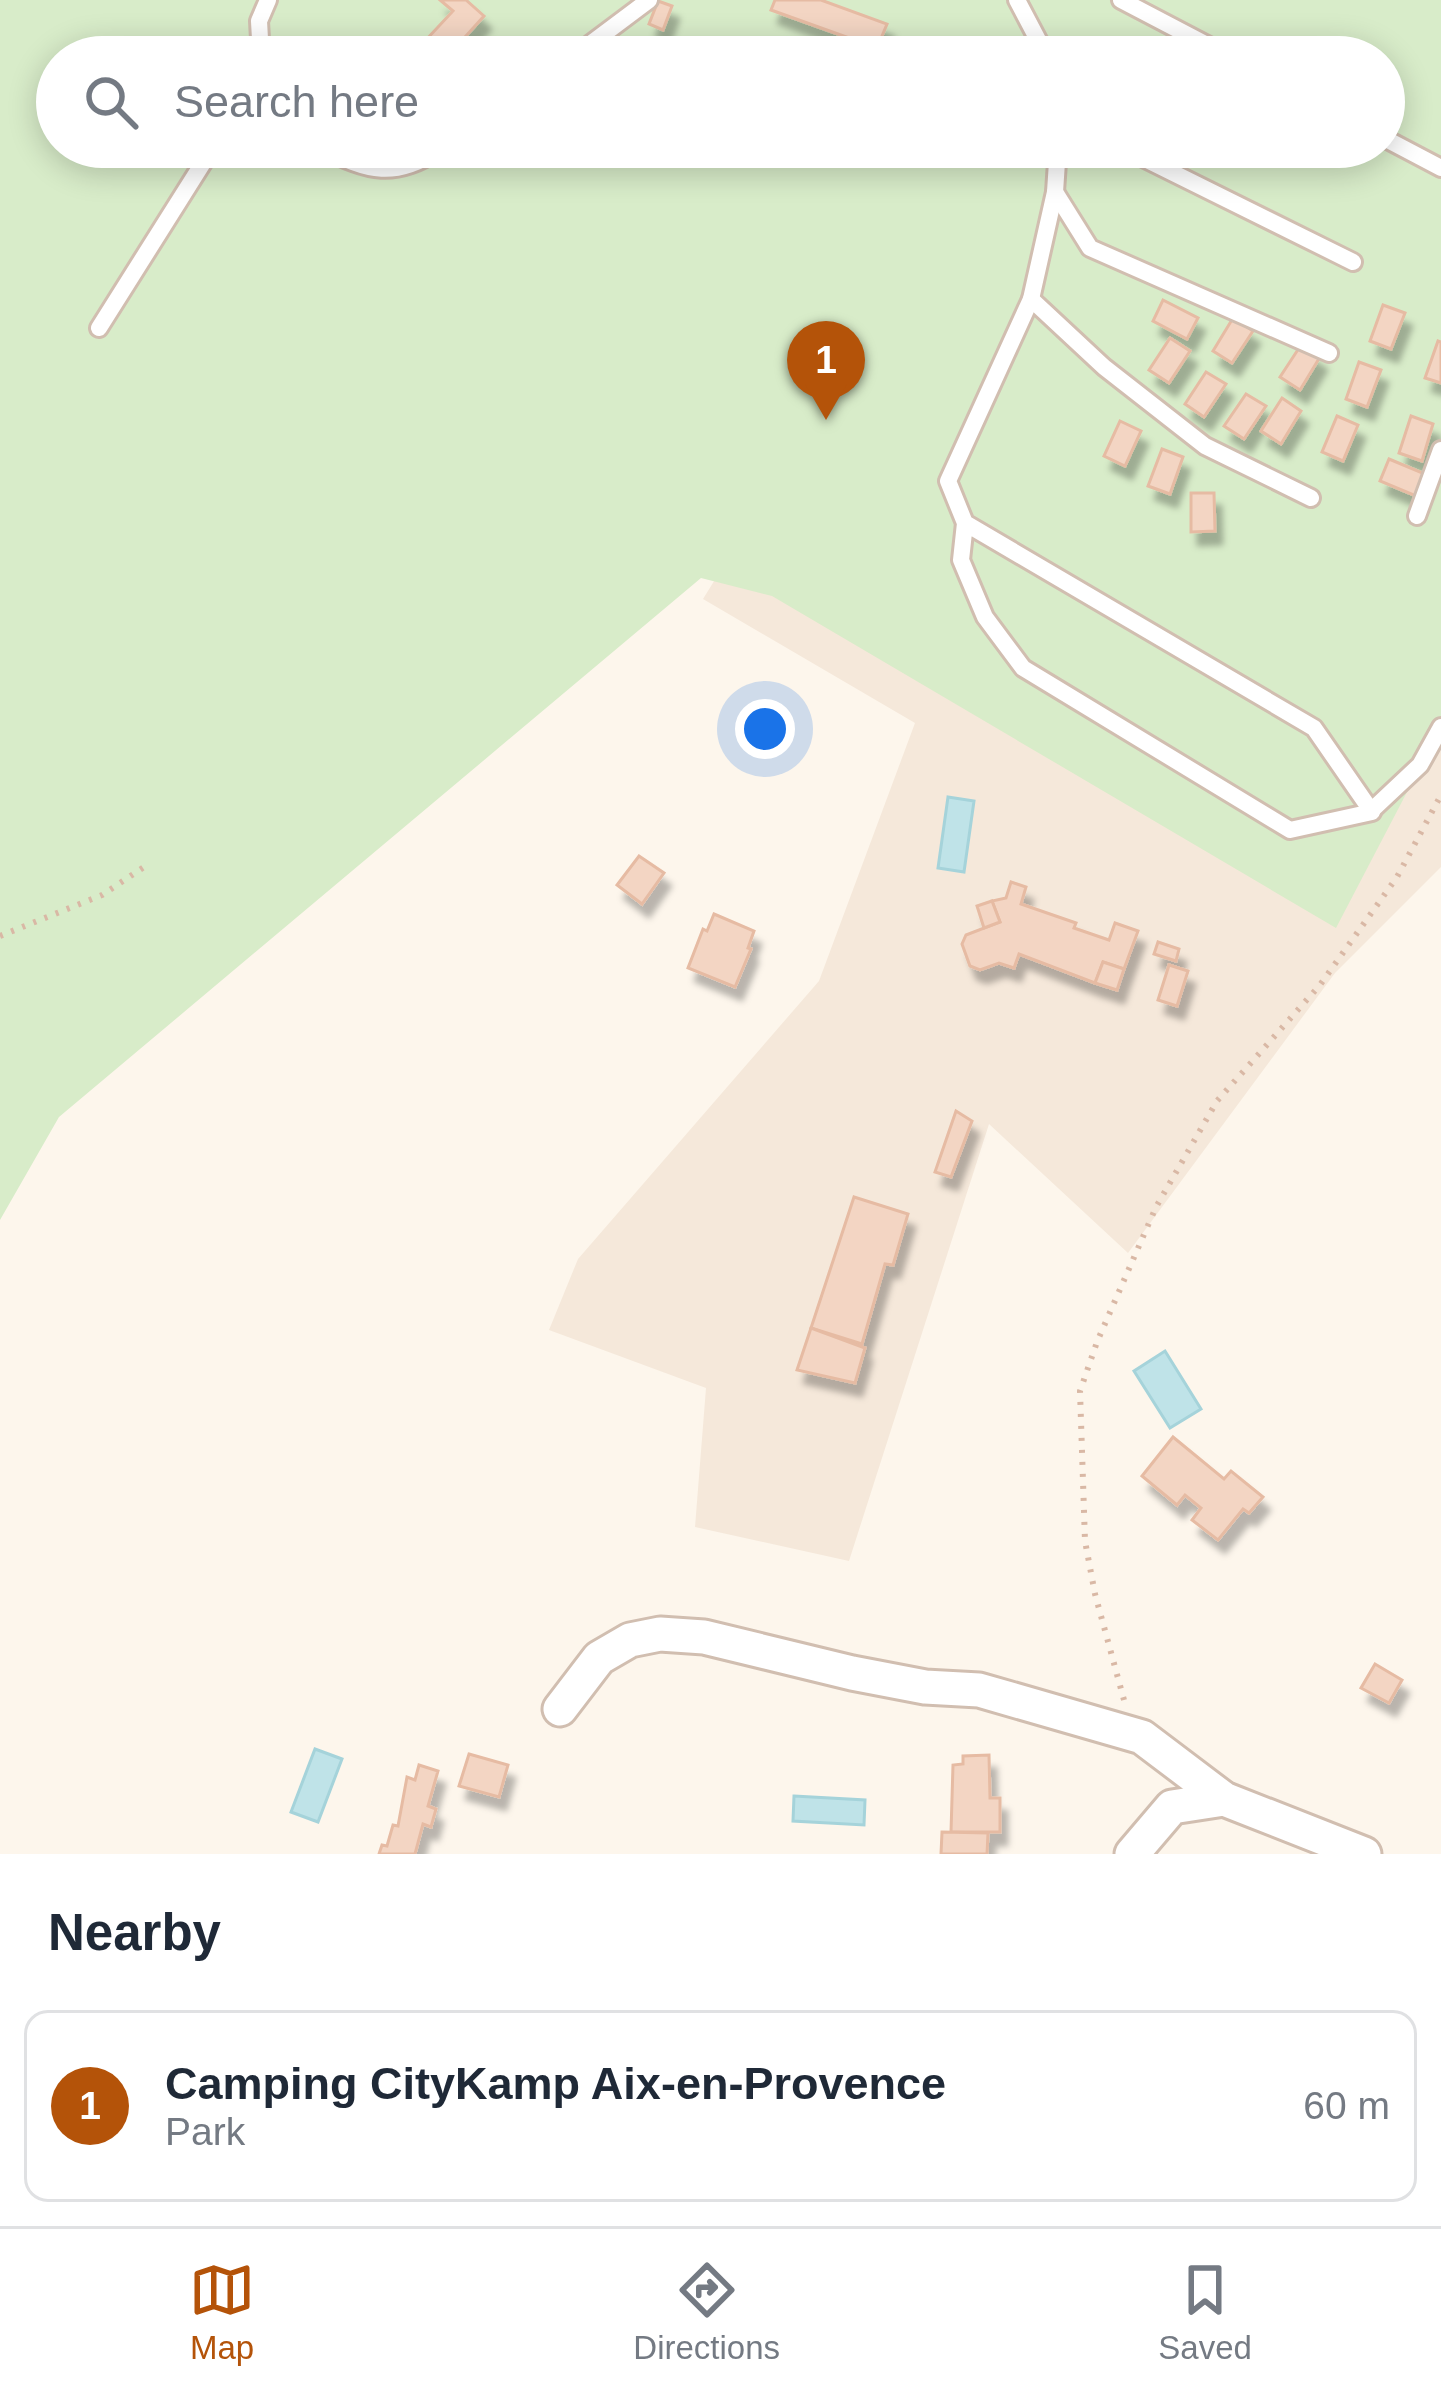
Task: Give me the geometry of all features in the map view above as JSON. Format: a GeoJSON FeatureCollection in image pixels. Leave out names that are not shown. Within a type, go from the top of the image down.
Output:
{"type":"FeatureCollection","features":[{"type":"Feature","properties":{"kind":"street"},"geometry":{"type":"LineString","coordinates":[[560,1709],[599,1658],[630,1640],[661,1634],[704,1636],[925,1687],[979,1690],[1142,1736],[1224,1799],[1364,1854]]}},
{"type":"Feature","properties":{"kind":"street"},"geometry":{"type":"LineString","coordinates":[[1132,1854],[1172,1807],[1224,1799]]}},
{"type":"Feature","properties":{"kind":"lane"},"geometry":{"type":"LineString","coordinates":[[260,36],[259,21],[268,0]]}},
{"type":"Feature","properties":{"kind":"lane"},"geometry":{"type":"LineString","coordinates":[[601,36],[649,0]]}},
{"type":"Feature","properties":{"kind":"lane"},"geometry":{"type":"LineString","coordinates":[[1016,0],[1036,36]]}},
{"type":"Feature","properties":{"kind":"lane"},"geometry":{"type":"LineString","coordinates":[[1121,0],[1190,36]]}},
{"type":"Feature","properties":{"kind":"lane"},"geometry":{"type":"LineString","coordinates":[[1405,149],[1441,168]]}},
{"type":"Feature","properties":{"kind":"lane"},"geometry":{"type":"LineString","coordinates":[[100,328],[200,168]]}},
{"type":"Feature","properties":{"kind":"lane"},"geometry":{"type":"LineString","coordinates":[[364,168],[396,168]]}},
{"type":"Feature","properties":{"kind":"lane"},"geometry":{"type":"LineString","coordinates":[[1057,168],[1030,299],[948,481],[964,523],[961,560],[985,617],[1023,668],[1291,830],[1371,811],[1420,765],[1441,727]]}},
{"type":"Feature","properties":{"kind":"lane"},"geometry":{"type":"LineString","coordinates":[[1163,168],[1353,262]]}},
{"type":"Feature","properties":{"kind":"lane"},"geometry":{"type":"LineString","coordinates":[[1055,192],[1090,248],[1329,353]]}},
{"type":"Feature","properties":{"kind":"lane"},"geometry":{"type":"LineString","coordinates":[[1030,299],[1104,368],[1205,446],[1311,498]]}},
{"type":"Feature","properties":{"kind":"lane"},"geometry":{"type":"LineString","coordinates":[[1417,516],[1441,449]]}},
{"type":"Feature","properties":{"kind":"lane"},"geometry":{"type":"LineString","coordinates":[[964,523],[1314,728],[1371,811]]}},
{"type":"Feature","properties":{"kind":"path"},"geometry":{"type":"LineString","coordinates":[[1142,1736],[1127,1709],[1085,1541],[1080,1391],[1096,1342],[1156,1207],[1216,1101],[1320,986],[1397,877],[1441,795]]}},
{"type":"Feature","properties":{"kind":"path"},"geometry":{"type":"LineString","coordinates":[[0,936],[102,895],[150,863]]}},
{"type":"Feature","properties":{"kind":"shaded area"},"geometry":{"type":"Polygon","coordinates":[[[191,0],[1441,0],[1441,867],[1335,973],[1128,1253],[989,1124],[849,1561],[695,1527],[706,1388],[549,1330],[578,1259],[819,981],[915,723],[703,599],[970,168],[1405,168],[1405,36],[171,36],[191,0]]]}},
{"type":"Feature","properties":{"kind":"green space"},"geometry":{"type":"Polygon","coordinates":[[[0,0],[1441,0],[1441,727],[1336,928],[772,596],[701,578],[59,1117],[0,1220],[0,0]]]}},
{"type":"Feature","properties":{"kind":"water"},"geometry":{"type":"Polygon","coordinates":[[[948,797],[974,801],[964,872],[938,868],[948,797]]]}},
{"type":"Feature","properties":{"kind":"water"},"geometry":{"type":"Polygon","coordinates":[[[1165,1351],[1201,1409],[1170,1428],[1134,1371],[1165,1351]]]}},
{"type":"Feature","properties":{"kind":"water"},"geometry":{"type":"Polygon","coordinates":[[[315,1749],[342,1759],[318,1822],[291,1812],[315,1749]]]}},
{"type":"Feature","properties":{"kind":"water"},"geometry":{"type":"Polygon","coordinates":[[[794,1796],[865,1800],[864,1825],[793,1821],[794,1796]]]}},
{"type":"Feature","properties":{"kind":"building"},"geometry":{"type":"Polygon","coordinates":[[[440,0],[466,0],[484,16],[466,36],[430,36],[453,11],[440,0]]]}},
{"type":"Feature","properties":{"kind":"building"},"geometry":{"type":"Polygon","coordinates":[[[775,0],[821,0],[887,24],[882,36],[844,36],[771,10],[775,0]]]}},
{"type":"Feature","properties":{"kind":"building"},"geometry":{"type":"Polygon","coordinates":[[[658,1],[672,6],[663,30],[649,24],[658,1]]]}},
{"type":"Feature","properties":{"kind":"building"},"geometry":{"type":"Polygon","coordinates":[[[1163,300],[1198,318],[1187,339],[1153,321],[1163,300]]]}},
{"type":"Feature","properties":{"kind":"building"},"geometry":{"type":"Polygon","coordinates":[[[1383,305],[1405,313],[1391,349],[1370,341],[1383,305]]]}},
{"type":"Feature","properties":{"kind":"building"},"geometry":{"type":"Polygon","coordinates":[[[1233,318],[1253,331],[1232,363],[1213,351],[1233,318]]]}},
{"type":"Feature","properties":{"kind":"building"},"geometry":{"type":"Polygon","coordinates":[[[1170,338],[1190,351],[1169,383],[1149,370],[1170,338]]]}},
{"type":"Feature","properties":{"kind":"building"},"geometry":{"type":"Polygon","coordinates":[[[1441,342],[1441,383],[1425,378],[1441,342]]]}},
{"type":"Feature","properties":{"kind":"building"},"geometry":{"type":"Polygon","coordinates":[[[1301,345],[1320,357],[1300,390],[1280,377],[1301,345]]]}},
{"type":"Feature","properties":{"kind":"building"},"geometry":{"type":"Polygon","coordinates":[[[1359,362],[1381,370],[1367,407],[1346,399],[1359,362]]]}},
{"type":"Feature","properties":{"kind":"building"},"geometry":{"type":"Polygon","coordinates":[[[1206,372],[1226,384],[1204,417],[1185,404],[1206,372]]]}},
{"type":"Feature","properties":{"kind":"building"},"geometry":{"type":"Polygon","coordinates":[[[1246,394],[1266,406],[1244,439],[1224,426],[1246,394]]]}},
{"type":"Feature","properties":{"kind":"building"},"geometry":{"type":"Polygon","coordinates":[[[1282,398],[1301,411],[1281,444],[1261,431],[1282,398]]]}},
{"type":"Feature","properties":{"kind":"building"},"geometry":{"type":"Polygon","coordinates":[[[1337,416],[1358,425],[1343,461],[1322,452],[1337,416]]]}},
{"type":"Feature","properties":{"kind":"building"},"geometry":{"type":"Polygon","coordinates":[[[1411,416],[1433,424],[1422,461],[1399,453],[1411,416]]]}},
{"type":"Feature","properties":{"kind":"building"},"geometry":{"type":"Polygon","coordinates":[[[1120,421],[1141,431],[1125,466],[1104,456],[1120,421]]]}},
{"type":"Feature","properties":{"kind":"building"},"geometry":{"type":"Polygon","coordinates":[[[1162,449],[1183,457],[1170,494],[1148,486],[1162,449]]]}},
{"type":"Feature","properties":{"kind":"building"},"geometry":{"type":"Polygon","coordinates":[[[1389,459],[1425,474],[1416,496],[1380,481],[1389,459]]]}},
{"type":"Feature","properties":{"kind":"building"},"geometry":{"type":"Polygon","coordinates":[[[1191,493],[1214,493],[1215,531],[1191,532],[1191,493]]]}},
{"type":"Feature","properties":{"kind":"building"},"geometry":{"type":"Polygon","coordinates":[[[639,856],[664,873],[642,904],[617,885],[639,856]]]}},
{"type":"Feature","properties":{"kind":"building"},"geometry":{"type":"Polygon","coordinates":[[[1011,882],[1026,887],[1021,904],[1076,923],[1074,928],[1109,940],[1115,923],[1138,931],[1124,969],[1103,962],[1095,983],[1019,954],[1014,968],[999,963],[980,970],[970,966],[962,944],[966,935],[1000,922],[992,901],[1006,898],[1011,882]]]}},
{"type":"Feature","properties":{"kind":"building"},"geometry":{"type":"Polygon","coordinates":[[[992,901],[1000,922],[984,928],[977,906],[992,901]]]}},
{"type":"Feature","properties":{"kind":"building"},"geometry":{"type":"Polygon","coordinates":[[[714,914],[754,931],[735,987],[688,968],[714,914]]]}},
{"type":"Feature","properties":{"kind":"building"},"geometry":{"type":"Polygon","coordinates":[[[1158,942],[1179,949],[1176,961],[1154,954],[1158,942]]]}},
{"type":"Feature","properties":{"kind":"building"},"geometry":{"type":"Polygon","coordinates":[[[1103,962],[1124,969],[1117,990],[1095,983],[1103,962]]]}},
{"type":"Feature","properties":{"kind":"building"},"geometry":{"type":"Polygon","coordinates":[[[1169,965],[1188,971],[1177,1006],[1158,1000],[1169,965]]]}},
{"type":"Feature","properties":{"kind":"building"},"geometry":{"type":"Polygon","coordinates":[[[956,1111],[972,1121],[951,1177],[935,1172],[956,1111]]]}},
{"type":"Feature","properties":{"kind":"building"},"geometry":{"type":"Polygon","coordinates":[[[854,1197],[908,1214],[893,1265],[885,1264],[862,1344],[811,1328],[854,1197]]]}},
{"type":"Feature","properties":{"kind":"building"},"geometry":{"type":"Polygon","coordinates":[[[811,1328],[865,1348],[855,1383],[797,1370],[811,1328]]]}},
{"type":"Feature","properties":{"kind":"building"},"geometry":{"type":"Polygon","coordinates":[[[1173,1437],[1224,1479],[1231,1471],[1263,1497],[1249,1513],[1243,1509],[1218,1540],[1192,1520],[1201,1508],[1185,1495],[1177,1505],[1142,1476],[1173,1437]]]}},
{"type":"Feature","properties":{"kind":"building"},"geometry":{"type":"Polygon","coordinates":[[[1375,1664],[1402,1680],[1389,1703],[1361,1688],[1375,1664]]]}},
{"type":"Feature","properties":{"kind":"building"},"geometry":{"type":"Polygon","coordinates":[[[469,1754],[508,1765],[499,1797],[459,1786],[469,1754]]]}},
{"type":"Feature","properties":{"kind":"building"},"geometry":{"type":"Polygon","coordinates":[[[989,1755],[990,1798],[1000,1798],[1000,1832],[951,1832],[953,1765],[963,1764],[963,1756],[989,1755]]]}},
{"type":"Feature","properties":{"kind":"building"},"geometry":{"type":"Polygon","coordinates":[[[419,1765],[438,1771],[428,1806],[436,1809],[431,1827],[423,1824],[415,1854],[379,1854],[382,1845],[387,1846],[393,1825],[398,1826],[407,1777],[415,1780],[419,1765]]]}},
{"type":"Feature","properties":{"kind":"building"},"geometry":{"type":"Polygon","coordinates":[[[942,1832],[988,1833],[987,1854],[941,1854],[942,1832]]]}},
{"type":"Feature","properties":{"kind":"place","name":"Camping CityKamp Aix-en-Provence"},"geometry":{"type":"Point","coordinates":[826,420]}}]}
